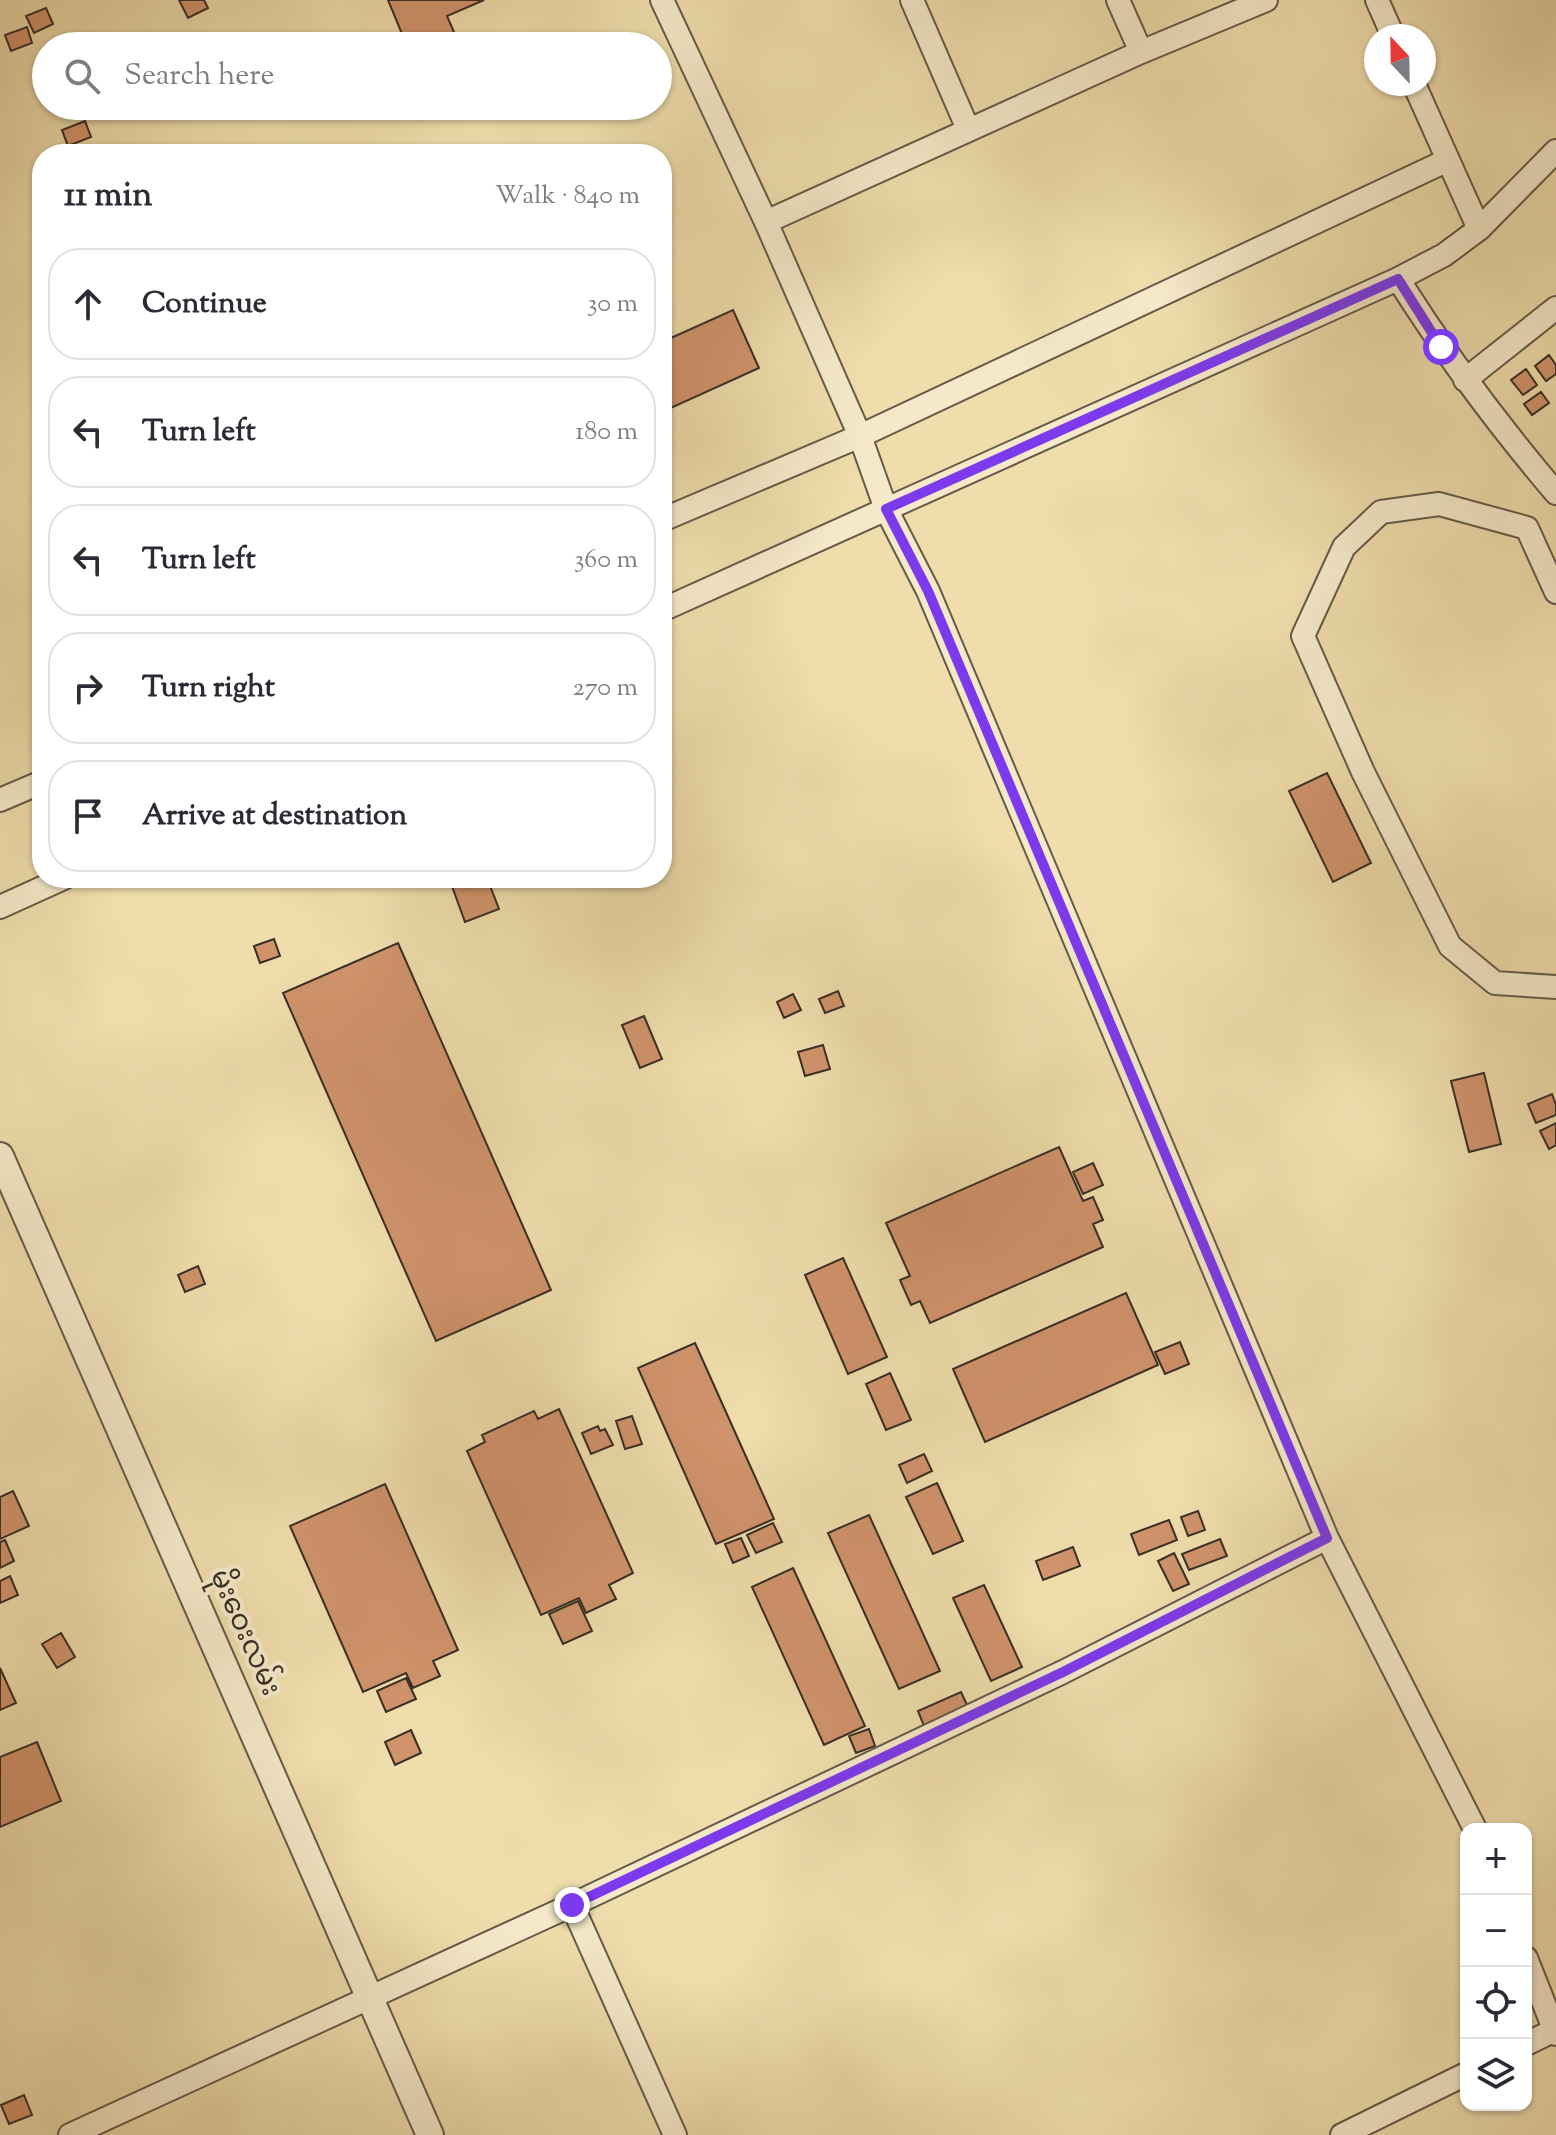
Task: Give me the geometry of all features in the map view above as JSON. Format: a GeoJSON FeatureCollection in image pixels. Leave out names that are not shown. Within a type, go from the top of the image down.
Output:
{"type":"FeatureCollection","features":[{"type":"Feature","properties":{"kind":"street"},"geometry":{"type":"LineString","coordinates":[[662,0],[766,222],[860,436],[886,509],[934,606],[1327,1538],[1472,1823]]}},
{"type":"Feature","properties":{"kind":"street"},"geometry":{"type":"LineString","coordinates":[[912,0],[968,129]]}},
{"type":"Feature","properties":{"kind":"street"},"geometry":{"type":"LineString","coordinates":[[1118,0],[1141,52]]}},
{"type":"Feature","properties":{"kind":"street"},"geometry":{"type":"LineString","coordinates":[[766,222],[1141,52],[1266,0]]}},
{"type":"Feature","properties":{"kind":"street"},"geometry":{"type":"LineString","coordinates":[[1377,0],[1388,24]]}},
{"type":"Feature","properties":{"kind":"street"},"geometry":{"type":"LineString","coordinates":[[1419,96],[1479,229]]}},
{"type":"Feature","properties":{"kind":"street"},"geometry":{"type":"LineString","coordinates":[[672,605],[1398,279],[1444,255],[1479,229],[1556,151]]}},
{"type":"Feature","properties":{"kind":"street"},"geometry":{"type":"LineString","coordinates":[[672,516],[860,436],[1448,160]]}},
{"type":"Feature","properties":{"kind":"street"},"geometry":{"type":"LineString","coordinates":[[1398,279],[1441,347],[1504,433],[1556,493]]}},
{"type":"Feature","properties":{"kind":"street"},"geometry":{"type":"LineString","coordinates":[[1465,380],[1556,308]]}},
{"type":"Feature","properties":{"kind":"street"},"geometry":{"type":"LineString","coordinates":[[1556,592],[1527,528],[1439,504],[1381,512],[1344,547],[1303,636],[1363,772],[1450,946],[1495,983],[1556,987]]}},
{"type":"Feature","properties":{"kind":"street"},"geometry":{"type":"LineString","coordinates":[[0,800],[32,786]]}},
{"type":"Feature","properties":{"kind":"street"},"geometry":{"type":"LineString","coordinates":[[0,907],[42,888]]}},
{"type":"Feature","properties":{"kind":"street","name":"မိုးဝေးလမ်း"},"geometry":{"type":"LineString","coordinates":[[0,1156],[430,2135]]}},
{"type":"Feature","properties":{"kind":"street"},"geometry":{"type":"LineString","coordinates":[[70,2135],[572,1905],[1063,1672],[1327,1538]]}},
{"type":"Feature","properties":{"kind":"street"},"geometry":{"type":"LineString","coordinates":[[572,1905],[675,2135]]}},
{"type":"Feature","properties":{"kind":"street"},"geometry":{"type":"LineString","coordinates":[[1530,1967],[1555,2032],[1532,2042]]}},
{"type":"Feature","properties":{"kind":"street"},"geometry":{"type":"LineString","coordinates":[[1348,2134],[1460,2077]]}},
{"type":"Feature","properties":{"kind":"building"},"geometry":{"type":"Polygon","coordinates":[[[179,0],[204,0],[208,8],[188,18],[179,0]]]}},
{"type":"Feature","properties":{"kind":"building"},"geometry":{"type":"Polygon","coordinates":[[[388,0],[484,0],[447,16],[454,32],[401,32],[388,0]]]}},
{"type":"Feature","properties":{"kind":"building"},"geometry":{"type":"Polygon","coordinates":[[[46,8],[53,24],[34,32],[26,16],[46,8]]]}},
{"type":"Feature","properties":{"kind":"building"},"geometry":{"type":"Polygon","coordinates":[[[27,27],[32,43],[11,51],[5,35],[27,27]]]}},
{"type":"Feature","properties":{"kind":"building"},"geometry":{"type":"Polygon","coordinates":[[[85,121],[91,137],[67,144],[62,130],[85,121]]]}},
{"type":"Feature","properties":{"kind":"building"},"geometry":{"type":"Polygon","coordinates":[[[733,310],[759,368],[672,407],[672,337],[733,310]]]}},
{"type":"Feature","properties":{"kind":"building"},"geometry":{"type":"Polygon","coordinates":[[[1549,355],[1556,365],[1556,374],[1546,381],[1535,366],[1549,355]]]}},
{"type":"Feature","properties":{"kind":"building"},"geometry":{"type":"Polygon","coordinates":[[[1526,369],[1537,385],[1523,395],[1511,380],[1526,369]]]}},
{"type":"Feature","properties":{"kind":"building"},"geometry":{"type":"Polygon","coordinates":[[[1541,392],[1549,403],[1532,415],[1524,404],[1541,392]]]}},
{"type":"Feature","properties":{"kind":"building"},"geometry":{"type":"Polygon","coordinates":[[[1327,773],[1371,863],[1333,882],[1289,791],[1327,773]]]}},
{"type":"Feature","properties":{"kind":"building"},"geometry":{"type":"Polygon","coordinates":[[[453,888],[491,888],[499,909],[465,922],[453,888]]]}},
{"type":"Feature","properties":{"kind":"building"},"geometry":{"type":"Polygon","coordinates":[[[274,939],[280,956],[260,963],[254,946],[274,939]]]}},
{"type":"Feature","properties":{"kind":"building"},"geometry":{"type":"Polygon","coordinates":[[[398,943],[551,1290],[436,1341],[283,993],[398,943]]]}},
{"type":"Feature","properties":{"kind":"building"},"geometry":{"type":"Polygon","coordinates":[[[838,991],[844,1006],[825,1013],[819,999],[838,991]]]}},
{"type":"Feature","properties":{"kind":"building"},"geometry":{"type":"Polygon","coordinates":[[[793,994],[801,1010],[784,1018],[777,1002],[793,994]]]}},
{"type":"Feature","properties":{"kind":"building"},"geometry":{"type":"Polygon","coordinates":[[[644,1016],[662,1059],[640,1068],[622,1025],[644,1016]]]}},
{"type":"Feature","properties":{"kind":"building"},"geometry":{"type":"Polygon","coordinates":[[[823,1045],[830,1069],[805,1076],[798,1052],[823,1045]]]}},
{"type":"Feature","properties":{"kind":"building"},"geometry":{"type":"Polygon","coordinates":[[[1484,1073],[1501,1144],[1469,1152],[1451,1081],[1484,1073]]]}},
{"type":"Feature","properties":{"kind":"building"},"geometry":{"type":"Polygon","coordinates":[[[1552,1094],[1556,1115],[1536,1123],[1528,1104],[1552,1094]]]}},
{"type":"Feature","properties":{"kind":"building"},"geometry":{"type":"Polygon","coordinates":[[[1556,1123],[1556,1145],[1549,1149],[1540,1131],[1556,1123]]]}},
{"type":"Feature","properties":{"kind":"building"},"geometry":{"type":"Polygon","coordinates":[[[1059,1147],[1083,1201],[1093,1197],[1103,1220],[1093,1224],[1103,1247],[930,1323],[920,1301],[911,1305],[900,1280],[910,1276],[886,1223],[1059,1147]]]}},
{"type":"Feature","properties":{"kind":"building"},"geometry":{"type":"Polygon","coordinates":[[[1093,1163],[1103,1185],[1083,1194],[1073,1172],[1093,1163]]]}},
{"type":"Feature","properties":{"kind":"building"},"geometry":{"type":"Polygon","coordinates":[[[843,1258],[887,1357],[848,1374],[805,1275],[843,1258]]]}},
{"type":"Feature","properties":{"kind":"building"},"geometry":{"type":"Polygon","coordinates":[[[198,1266],[205,1284],[185,1292],[178,1275],[198,1266]]]}},
{"type":"Feature","properties":{"kind":"building"},"geometry":{"type":"Polygon","coordinates":[[[1126,1293],[1158,1365],[985,1442],[953,1369],[1126,1293]]]}},
{"type":"Feature","properties":{"kind":"building"},"geometry":{"type":"Polygon","coordinates":[[[1180,1342],[1189,1364],[1165,1374],[1155,1352],[1180,1342]]]}},
{"type":"Feature","properties":{"kind":"building"},"geometry":{"type":"Polygon","coordinates":[[[695,1343],[774,1519],[716,1544],[638,1368],[695,1343]]]}},
{"type":"Feature","properties":{"kind":"building"},"geometry":{"type":"Polygon","coordinates":[[[890,1373],[911,1420],[886,1430],[866,1384],[890,1373]]]}},
{"type":"Feature","properties":{"kind":"building"},"geometry":{"type":"Polygon","coordinates":[[[559,1409],[633,1573],[609,1585],[616,1599],[586,1613],[579,1598],[541,1615],[467,1451],[485,1442],[482,1435],[534,1411],[538,1419],[559,1409]]]}},
{"type":"Feature","properties":{"kind":"building"},"geometry":{"type":"Polygon","coordinates":[[[632,1416],[642,1444],[625,1449],[616,1421],[632,1416]]]}},
{"type":"Feature","properties":{"kind":"building"},"geometry":{"type":"Polygon","coordinates":[[[598,1426],[600,1431],[605,1429],[613,1445],[591,1454],[582,1433],[598,1426]]]}},
{"type":"Feature","properties":{"kind":"building"},"geometry":{"type":"Polygon","coordinates":[[[924,1454],[932,1471],[907,1483],[899,1465],[924,1454]]]}},
{"type":"Feature","properties":{"kind":"building"},"geometry":{"type":"Polygon","coordinates":[[[937,1483],[963,1541],[933,1554],[906,1497],[937,1483]]]}},
{"type":"Feature","properties":{"kind":"building"},"geometry":{"type":"Polygon","coordinates":[[[385,1484],[458,1650],[433,1661],[440,1676],[413,1688],[406,1673],[363,1692],[290,1526],[385,1484]]]}},
{"type":"Feature","properties":{"kind":"building"},"geometry":{"type":"Polygon","coordinates":[[[13,1491],[29,1526],[0,1539],[0,1497],[13,1491]]]}},
{"type":"Feature","properties":{"kind":"building"},"geometry":{"type":"Polygon","coordinates":[[[1198,1511],[1205,1530],[1188,1536],[1181,1517],[1198,1511]]]}},
{"type":"Feature","properties":{"kind":"building"},"geometry":{"type":"Polygon","coordinates":[[[869,1515],[940,1671],[899,1689],[828,1533],[869,1515]]]}},
{"type":"Feature","properties":{"kind":"building"},"geometry":{"type":"Polygon","coordinates":[[[1169,1520],[1177,1540],[1139,1555],[1131,1534],[1169,1520]]]}},
{"type":"Feature","properties":{"kind":"building"},"geometry":{"type":"Polygon","coordinates":[[[773,1523],[782,1542],[756,1553],[747,1535],[773,1523]]]}},
{"type":"Feature","properties":{"kind":"building"},"geometry":{"type":"Polygon","coordinates":[[[741,1538],[749,1556],[733,1563],[725,1544],[741,1538]]]}},
{"type":"Feature","properties":{"kind":"building"},"geometry":{"type":"Polygon","coordinates":[[[1220,1539],[1227,1556],[1189,1570],[1182,1554],[1220,1539]]]}},
{"type":"Feature","properties":{"kind":"building"},"geometry":{"type":"Polygon","coordinates":[[[5,1540],[14,1561],[0,1568],[0,1542],[5,1540]]]}},
{"type":"Feature","properties":{"kind":"building"},"geometry":{"type":"Polygon","coordinates":[[[1073,1547],[1080,1566],[1043,1580],[1036,1561],[1073,1547]]]}},
{"type":"Feature","properties":{"kind":"building"},"geometry":{"type":"Polygon","coordinates":[[[1174,1553],[1189,1584],[1173,1591],[1158,1561],[1174,1553]]]}},
{"type":"Feature","properties":{"kind":"building"},"geometry":{"type":"Polygon","coordinates":[[[793,1568],[865,1726],[824,1745],[752,1587],[793,1568]]]}},
{"type":"Feature","properties":{"kind":"building"},"geometry":{"type":"Polygon","coordinates":[[[10,1576],[18,1595],[0,1603],[0,1581],[10,1576]]]}},
{"type":"Feature","properties":{"kind":"building"},"geometry":{"type":"Polygon","coordinates":[[[984,1585],[1022,1667],[991,1681],[953,1598],[984,1585]]]}},
{"type":"Feature","properties":{"kind":"building"},"geometry":{"type":"Polygon","coordinates":[[[578,1601],[592,1631],[563,1644],[549,1614],[578,1601]]]}},
{"type":"Feature","properties":{"kind":"building"},"geometry":{"type":"Polygon","coordinates":[[[61,1633],[75,1657],[57,1668],[42,1644],[61,1633]]]}},
{"type":"Feature","properties":{"kind":"building"},"geometry":{"type":"Polygon","coordinates":[[[0,1668],[16,1703],[0,1710],[0,1668]]]}},
{"type":"Feature","properties":{"kind":"building"},"geometry":{"type":"Polygon","coordinates":[[[406,1678],[416,1699],[386,1712],[377,1691],[406,1678]]]}},
{"type":"Feature","properties":{"kind":"building"},"geometry":{"type":"Polygon","coordinates":[[[961,1692],[968,1707],[924,1726],[918,1711],[961,1692]]]}},
{"type":"Feature","properties":{"kind":"building"},"geometry":{"type":"Polygon","coordinates":[[[869,1729],[875,1746],[856,1753],[849,1736],[869,1729]]]}},
{"type":"Feature","properties":{"kind":"building"},"geometry":{"type":"Polygon","coordinates":[[[411,1730],[421,1753],[395,1765],[385,1742],[411,1730]]]}},
{"type":"Feature","properties":{"kind":"building"},"geometry":{"type":"Polygon","coordinates":[[[37,1742],[61,1801],[0,1827],[0,1757],[37,1742]]]}},
{"type":"Feature","properties":{"kind":"building"},"geometry":{"type":"Polygon","coordinates":[[[24,2095],[32,2115],[9,2124],[1,2105],[24,2095]]]}},
{"type":"Feature","properties":{"kind":"route"},"geometry":{"type":"LineString","coordinates":[[572,1905],[1063,1672],[1327,1538],[928,591],[886,509],[1398,279],[1441,347]]}}]}
